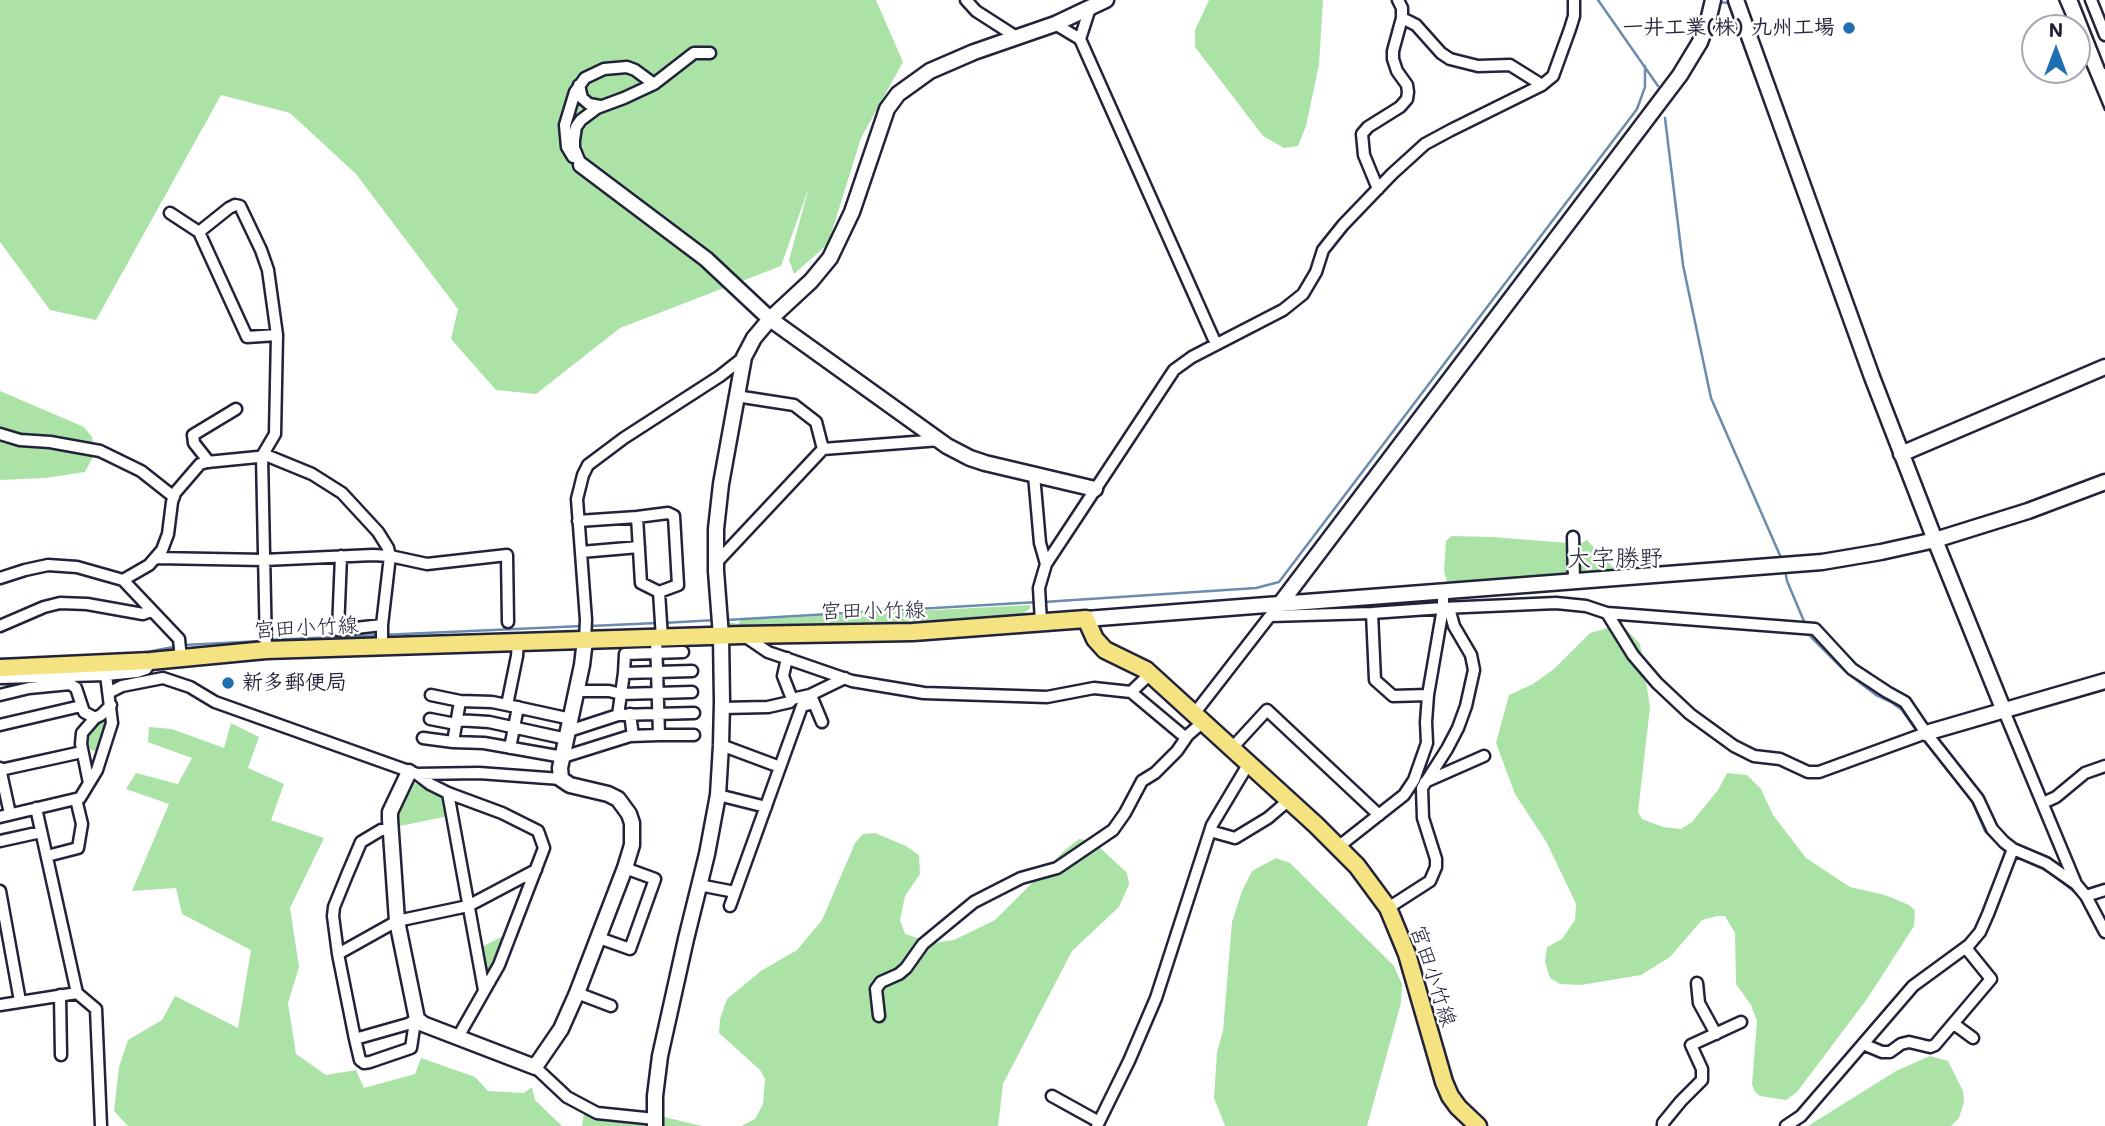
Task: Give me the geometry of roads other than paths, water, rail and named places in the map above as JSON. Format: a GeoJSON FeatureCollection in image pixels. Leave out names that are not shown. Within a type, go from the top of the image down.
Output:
{"type":"FeatureCollection","features":[{"type":"Feature","properties":{"kind":"main road","name":"宮田小竹線"},"geometry":{"type":"LineString","coordinates":[[0,668],[181,659],[266,643],[382,634],[518,642],[586,630],[721,636],[913,632],[1086,619],[1095,639],[1105,650],[1150,674],[1289,800],[1357,866],[1388,908],[1408,954],[1444,1082],[1458,1107],[1479,1126]]}},
{"type":"Feature","properties":{"kind":"street"},"geometry":{"type":"LineString","coordinates":[[966,0],[976,11],[1018,38]]}},
{"type":"Feature","properties":{"kind":"street"},"geometry":{"type":"LineString","coordinates":[[417,1019],[423,1024],[535,1067],[568,1097],[597,1113],[655,1123],[660,1056],[714,824],[718,795],[722,708],[716,529],[721,484],[744,357],[754,338],[770,319],[811,281],[830,258],[852,212],[887,109],[898,94],[930,71],[974,52],[1055,24],[1107,0]]}},
{"type":"Feature","properties":{"kind":"street"},"geometry":{"type":"LineString","coordinates":[[1378,189],[1364,155],[1362,134],[1407,99],[1407,85],[1393,59],[1402,18],[1402,8],[1398,0]]}},
{"type":"Feature","properties":{"kind":"street"},"geometry":{"type":"LineString","coordinates":[[1041,622],[1039,588],[1046,564],[1174,370],[1192,356],[1283,310],[1303,294],[1316,272],[1324,250],[1343,225],[1425,144],[1542,85],[1553,76],[1574,16],[1574,0]]}},
{"type":"Feature","properties":{"kind":"street"},"geometry":{"type":"LineString","coordinates":[[1280,604],[1680,75],[1700,42],[1713,0]]}},
{"type":"Feature","properties":{"kind":"street"},"geometry":{"type":"LineString","coordinates":[[1736,0],[1934,540],[2076,884],[2105,932]]}},
{"type":"Feature","properties":{"kind":"street"},"geometry":{"type":"LineString","coordinates":[[2091,0],[2105,35]]}},
{"type":"Feature","properties":{"kind":"street"},"geometry":{"type":"LineString","coordinates":[[1080,39],[1090,8]]}},
{"type":"Feature","properties":{"kind":"street"},"geometry":{"type":"LineString","coordinates":[[1402,18],[1416,25],[1441,53],[1450,59],[1478,66],[1510,65],[1542,85]]}},
{"type":"Feature","properties":{"kind":"street"},"geometry":{"type":"LineString","coordinates":[[1055,24],[1080,39],[1216,344]]}},
{"type":"Feature","properties":{"kind":"street"},"geometry":{"type":"LineString","coordinates":[[581,165],[574,148],[576,127],[581,120],[601,106],[654,84],[694,53],[710,52]]}},
{"type":"Feature","properties":{"kind":"street"},"geometry":{"type":"LineString","coordinates":[[654,84],[635,70],[616,67],[595,72],[585,78],[575,92],[567,116],[565,137],[571,155],[706,259],[770,319],[940,440],[970,458],[1095,489]]}},
{"type":"Feature","properties":{"kind":"street"},"geometry":{"type":"LineString","coordinates":[[579,85],[582,98],[589,104],[601,106]]}},
{"type":"Feature","properties":{"kind":"street"},"geometry":{"type":"LineString","coordinates":[[199,232],[229,208],[240,206],[268,270],[276,335],[275,434],[262,456],[266,643]]}},
{"type":"Feature","properties":{"kind":"street"},"geometry":{"type":"LineString","coordinates":[[170,214],[199,232],[247,337],[276,335]]}},
{"type":"Feature","properties":{"kind":"street"},"geometry":{"type":"LineString","coordinates":[[561,779],[560,768],[578,691],[586,630],[578,487],[588,466],[624,438],[720,376],[744,357]]}},
{"type":"Feature","properties":{"kind":"street"},"geometry":{"type":"LineString","coordinates":[[1901,454],[2105,367]]}},
{"type":"Feature","properties":{"kind":"street"},"geometry":{"type":"LineString","coordinates":[[736,396],[794,405],[816,422],[823,449]]}},
{"type":"Feature","properties":{"kind":"street"},"geometry":{"type":"LineString","coordinates":[[209,462],[194,443],[193,435],[236,409]]}},
{"type":"Feature","properties":{"kind":"street"},"geometry":{"type":"LineString","coordinates":[[0,434],[20,440],[50,442],[100,451],[141,471],[174,497]]}},
{"type":"Feature","properties":{"kind":"street"},"geometry":{"type":"LineString","coordinates":[[716,563],[823,449],[940,440]]}},
{"type":"Feature","properties":{"kind":"street"},"geometry":{"type":"LineString","coordinates":[[123,580],[156,558],[168,534],[174,497],[200,464],[262,456],[285,462],[312,474],[342,493],[388,548],[390,556],[382,634],[338,630],[341,556]]}},
{"type":"Feature","properties":{"kind":"street"},"geometry":{"type":"LineString","coordinates":[[1034,475],[1040,543],[1046,564]]}},
{"type":"Feature","properties":{"kind":"street"},"geometry":{"type":"LineString","coordinates":[[1086,619],[1784,566],[1853,557],[1934,540],[2028,511],[2099,484]]}},
{"type":"Feature","properties":{"kind":"street"},"geometry":{"type":"LineString","coordinates":[[578,521],[668,513],[674,516],[678,585],[659,592],[641,583],[637,517]]}},
{"type":"Feature","properties":{"kind":"street"},"geometry":{"type":"LineString","coordinates":[[1572,540],[1574,580]]}},
{"type":"Feature","properties":{"kind":"street"},"geometry":{"type":"LineString","coordinates":[[580,552],[639,547]]}},
{"type":"Feature","properties":{"kind":"street"},"geometry":{"type":"LineString","coordinates":[[156,558],[264,560],[390,556],[427,564],[507,555],[508,622]]}},
{"type":"Feature","properties":{"kind":"street"},"geometry":{"type":"LineString","coordinates":[[0,578],[48,565],[77,567],[123,580],[179,639],[181,659]]}},
{"type":"Feature","properties":{"kind":"street"},"geometry":{"type":"LineString","coordinates":[[1388,908],[1422,887],[1434,875],[1436,859],[1421,808],[1422,788],[1458,728],[1474,670],[1471,655],[1446,608],[1443,591]]}},
{"type":"Feature","properties":{"kind":"street"},"geometry":{"type":"LineString","coordinates":[[659,592],[659,735]]}},
{"type":"Feature","properties":{"kind":"street"},"geometry":{"type":"LineString","coordinates":[[0,626],[60,603],[87,604],[143,614],[151,611]]}},
{"type":"Feature","properties":{"kind":"street"},"geometry":{"type":"LineString","coordinates":[[879,1016],[876,989],[881,982],[906,968],[923,944],[974,902],[1021,878],[1057,868],[1113,830],[1142,781],[1155,773],[1177,751],[1270,616],[1556,603],[1587,606],[1607,613],[1815,629],[1852,669],[1905,702],[1978,799],[1992,829],[2012,849],[2046,863],[2076,884]]}},
{"type":"Feature","properties":{"kind":"street"},"geometry":{"type":"LineString","coordinates":[[1338,847],[1404,795],[1411,786],[1427,743],[1428,695],[1446,608]]}},
{"type":"Feature","properties":{"kind":"street"},"geometry":{"type":"LineString","coordinates":[[1372,613],[1375,680],[1393,696],[1428,695]]}},
{"type":"Feature","properties":{"kind":"street"},"geometry":{"type":"LineString","coordinates":[[1607,613],[1633,654],[1657,683],[1690,714],[1734,746],[1754,756],[1780,760],[1808,772],[1819,772],[1926,733],[2105,681]]}},
{"type":"Feature","properties":{"kind":"street"},"geometry":{"type":"LineString","coordinates":[[659,634],[683,652]]}},
{"type":"Feature","properties":{"kind":"street"},"geometry":{"type":"LineString","coordinates":[[618,715],[625,654],[659,634]]}},
{"type":"Feature","properties":{"kind":"street"},"geometry":{"type":"LineString","coordinates":[[742,635],[768,652],[845,678],[924,693],[1046,697],[1094,688],[1131,692],[1186,738]]}},
{"type":"Feature","properties":{"kind":"street"},"geometry":{"type":"LineString","coordinates":[[507,705],[518,642]]}},
{"type":"Feature","properties":{"kind":"street"},"geometry":{"type":"LineString","coordinates":[[787,658],[783,676],[792,699]]}},
{"type":"Feature","properties":{"kind":"street"},"geometry":{"type":"LineString","coordinates":[[0,678],[136,672],[146,669],[151,661]]}},
{"type":"Feature","properties":{"kind":"street"},"geometry":{"type":"LineString","coordinates":[[624,673],[692,671]]}},
{"type":"Feature","properties":{"kind":"street"},"geometry":{"type":"LineString","coordinates":[[1131,692],[1150,674]]}},
{"type":"Feature","properties":{"kind":"street"},"geometry":{"type":"LineString","coordinates":[[82,752],[0,770],[5,815],[80,798],[97,770],[112,723],[106,675]]}},
{"type":"Feature","properties":{"kind":"street"},"geometry":{"type":"LineString","coordinates":[[730,906],[802,706],[845,678]]}},
{"type":"Feature","properties":{"kind":"street"},"geometry":{"type":"LineString","coordinates":[[110,692],[122,686],[153,679],[174,681],[201,692],[215,702],[413,773],[448,793],[502,813],[538,831],[544,848],[536,870],[499,965],[458,1037]]}},
{"type":"Feature","properties":{"kind":"street"},"geometry":{"type":"LineString","coordinates":[[0,695],[29,688],[70,684],[76,688],[84,712],[95,718]]}},
{"type":"Feature","properties":{"kind":"street"},"geometry":{"type":"LineString","coordinates":[[578,691],[609,691],[621,694],[692,692]]}},
{"type":"Feature","properties":{"kind":"street"},"geometry":{"type":"LineString","coordinates":[[431,695],[518,707],[569,730]]}},
{"type":"Feature","properties":{"kind":"street"},"geometry":{"type":"LineString","coordinates":[[722,708],[768,707],[790,702],[792,699],[812,699]]}},
{"type":"Feature","properties":{"kind":"street"},"geometry":{"type":"LineString","coordinates":[[812,699],[822,722]]}},
{"type":"Feature","properties":{"kind":"street"},"geometry":{"type":"LineString","coordinates":[[453,742],[460,701]]}},
{"type":"Feature","properties":{"kind":"street"},"geometry":{"type":"LineString","coordinates":[[89,783],[82,752],[82,733],[111,705]]}},
{"type":"Feature","properties":{"kind":"street"},"geometry":{"type":"LineString","coordinates":[[0,725],[81,706]]}},
{"type":"Feature","properties":{"kind":"street"},"geometry":{"type":"LineString","coordinates":[[510,748],[518,707]]}},
{"type":"Feature","properties":{"kind":"street"},"geometry":{"type":"LineString","coordinates":[[1232,748],[1267,710],[1379,815]]}},
{"type":"Feature","properties":{"kind":"street"},"geometry":{"type":"LineString","coordinates":[[430,719],[489,722],[514,728],[569,730],[618,715],[694,713]]}},
{"type":"Feature","properties":{"kind":"street"},"geometry":{"type":"LineString","coordinates":[[630,714],[633,736]]}},
{"type":"Feature","properties":{"kind":"street"},"geometry":{"type":"LineString","coordinates":[[423,738],[484,743],[563,757],[633,736],[694,735]]}},
{"type":"Feature","properties":{"kind":"street"},"geometry":{"type":"LineString","coordinates":[[722,745],[780,767]]}},
{"type":"Feature","properties":{"kind":"street"},"geometry":{"type":"LineString","coordinates":[[1411,786],[1484,757]]}},
{"type":"Feature","properties":{"kind":"street"},"geometry":{"type":"LineString","coordinates":[[1052,1096],[1098,1124],[1156,999],[1212,825],[1249,763]]}},
{"type":"Feature","properties":{"kind":"street"},"geometry":{"type":"LineString","coordinates":[[2043,803],[2056,797],[2085,773],[2105,765]]}},
{"type":"Feature","properties":{"kind":"street"},"geometry":{"type":"LineString","coordinates":[[413,773],[479,773],[561,779],[570,785],[618,799],[632,823],[633,834],[625,868],[599,938],[561,1029],[535,1067]]}},
{"type":"Feature","properties":{"kind":"street"},"geometry":{"type":"LineString","coordinates":[[390,830],[381,830],[361,842],[334,907],[338,954],[360,1060],[364,1063],[411,1048],[417,1019],[397,921],[390,830],[390,812],[413,773]]}},
{"type":"Feature","properties":{"kind":"street"},"geometry":{"type":"LineString","coordinates":[[448,793],[484,990]]}},
{"type":"Feature","properties":{"kind":"street"},"geometry":{"type":"LineString","coordinates":[[718,795],[765,807]]}},
{"type":"Feature","properties":{"kind":"street"},"geometry":{"type":"LineString","coordinates":[[47,856],[78,848],[82,824],[76,799]]}},
{"type":"Feature","properties":{"kind":"street"},"geometry":{"type":"LineString","coordinates":[[1210,831],[1236,838],[1268,818],[1289,800]]}},
{"type":"Feature","properties":{"kind":"street"},"geometry":{"type":"LineString","coordinates":[[36,808],[77,993],[96,1009],[101,1126]]}},
{"type":"Feature","properties":{"kind":"street"},"geometry":{"type":"LineString","coordinates":[[0,841],[41,832]]}},
{"type":"Feature","properties":{"kind":"street"},"geometry":{"type":"LineString","coordinates":[[1786,1126],[1801,1116],[1919,980],[1966,948],[1980,932],[2012,849]]}},
{"type":"Feature","properties":{"kind":"street"},"geometry":{"type":"LineString","coordinates":[[599,938],[631,949],[655,878],[625,868]]}},
{"type":"Feature","properties":{"kind":"street"},"geometry":{"type":"LineString","coordinates":[[338,954],[397,921],[468,906],[536,870]]}},
{"type":"Feature","properties":{"kind":"street"},"geometry":{"type":"LineString","coordinates":[[699,885],[735,892]]}},
{"type":"Feature","properties":{"kind":"street"},"geometry":{"type":"LineString","coordinates":[[2086,897],[2105,890]]}},
{"type":"Feature","properties":{"kind":"street"},"geometry":{"type":"LineString","coordinates":[[0,891],[20,1001]]}},
{"type":"Feature","properties":{"kind":"street"},"geometry":{"type":"LineString","coordinates":[[1863,1044],[1882,1052],[1890,1052],[1909,1042],[1930,1047],[1935,1045],[1991,979],[1966,948]]}},
{"type":"Feature","properties":{"kind":"street"},"geometry":{"type":"LineString","coordinates":[[1697,983],[1699,1003],[1716,1034]]}},
{"type":"Feature","properties":{"kind":"street"},"geometry":{"type":"LineString","coordinates":[[0,1005],[77,993]]}},
{"type":"Feature","properties":{"kind":"street"},"geometry":{"type":"LineString","coordinates":[[577,993],[611,1006]]}},
{"type":"Feature","properties":{"kind":"street"},"geometry":{"type":"LineString","coordinates":[[60,995],[61,1055]]}},
{"type":"Feature","properties":{"kind":"street"},"geometry":{"type":"LineString","coordinates":[[355,1039],[417,1019]]}},
{"type":"Feature","properties":{"kind":"street"},"geometry":{"type":"LineString","coordinates":[[1663,1126],[1681,1101],[1702,1080],[1702,1069],[1691,1045],[1741,1022]]}},
{"type":"Feature","properties":{"kind":"street"},"geometry":{"type":"LineString","coordinates":[[1954,1024],[1973,1038]]}},
{"type":"Feature","properties":{"kind":"waterway"},"geometry":{"type":"LineString","coordinates":[[1598,0],[1658,86]]}},
{"type":"Feature","properties":{"kind":"waterway"},"geometry":{"type":"LineString","coordinates":[[1719,2],[1728,3],[1776,133]]}},
{"type":"Feature","properties":{"kind":"waterway"},"geometry":{"type":"LineString","coordinates":[[1044,602],[1256,588],[1279,582],[1637,109],[1645,87],[1645,66]]}},
{"type":"Feature","properties":{"kind":"waterway"},"geometry":{"type":"LineString","coordinates":[[1665,118],[1683,265],[1711,398],[1782,560]]}},
{"type":"Feature","properties":{"kind":"waterway"},"geometry":{"type":"LineString","coordinates":[[1785,570],[1806,626]]}},
{"type":"Feature","properties":{"kind":"waterway"},"geometry":{"type":"LineString","coordinates":[[726,620],[1038,602]]}},
{"type":"Feature","properties":{"kind":"waterway"},"geometry":{"type":"LineString","coordinates":[[663,623],[716,620]]}},
{"type":"Feature","properties":{"kind":"waterway"},"geometry":{"type":"LineString","coordinates":[[590,626],[657,623]]}},
{"type":"Feature","properties":{"kind":"waterway"},"geometry":{"type":"LineString","coordinates":[[268,640],[583,626]]}},
{"type":"Feature","properties":{"kind":"waterway"},"geometry":{"type":"LineString","coordinates":[[1809,632],[1846,672],[1876,695],[1902,710],[1918,733]]}},
{"type":"Feature","properties":{"kind":"waterway"},"geometry":{"type":"LineString","coordinates":[[136,654],[184,645],[262,641]]}},
{"type":"Feature","properties":{"kind":"waterway"},"geometry":{"type":"LineString","coordinates":[[0,659],[63,657]]}},
{"type":"Feature","properties":{"kind":"waterway"},"geometry":{"type":"LineString","coordinates":[[1922,738],[1972,801],[1985,831],[2007,853]]}},
{"type":"Feature","properties":{"kind":"waterway"},"geometry":{"type":"LineString","coordinates":[[2013,855],[2048,871],[2081,897]]}},
{"type":"Feature","properties":{"kind":"railway"},"geometry":{"type":"LineString","coordinates":[[2059,0],[2065,14]]}},
{"type":"Feature","properties":{"kind":"railway"},"geometry":{"type":"LineString","coordinates":[[2078,0],[2105,68]]}},
{"type":"Feature","properties":{"kind":"railway"},"geometry":{"type":"LineString","coordinates":[[2091,76],[2105,110]]}},
{"type":"Feature","properties":{"kind":"place","name":"一井工業(株) 九州工場"},"geometry":{"type":"Point","coordinates":[1849,28]}},
{"type":"Feature","properties":{"kind":"place","name":"新多郵便局"},"geometry":{"type":"Point","coordinates":[228,683]}},
{"type":"Feature","properties":{"kind":"district","name":"大字勝野"},"geometry":{"type":"Point","coordinates":[1615,559]}}]}
